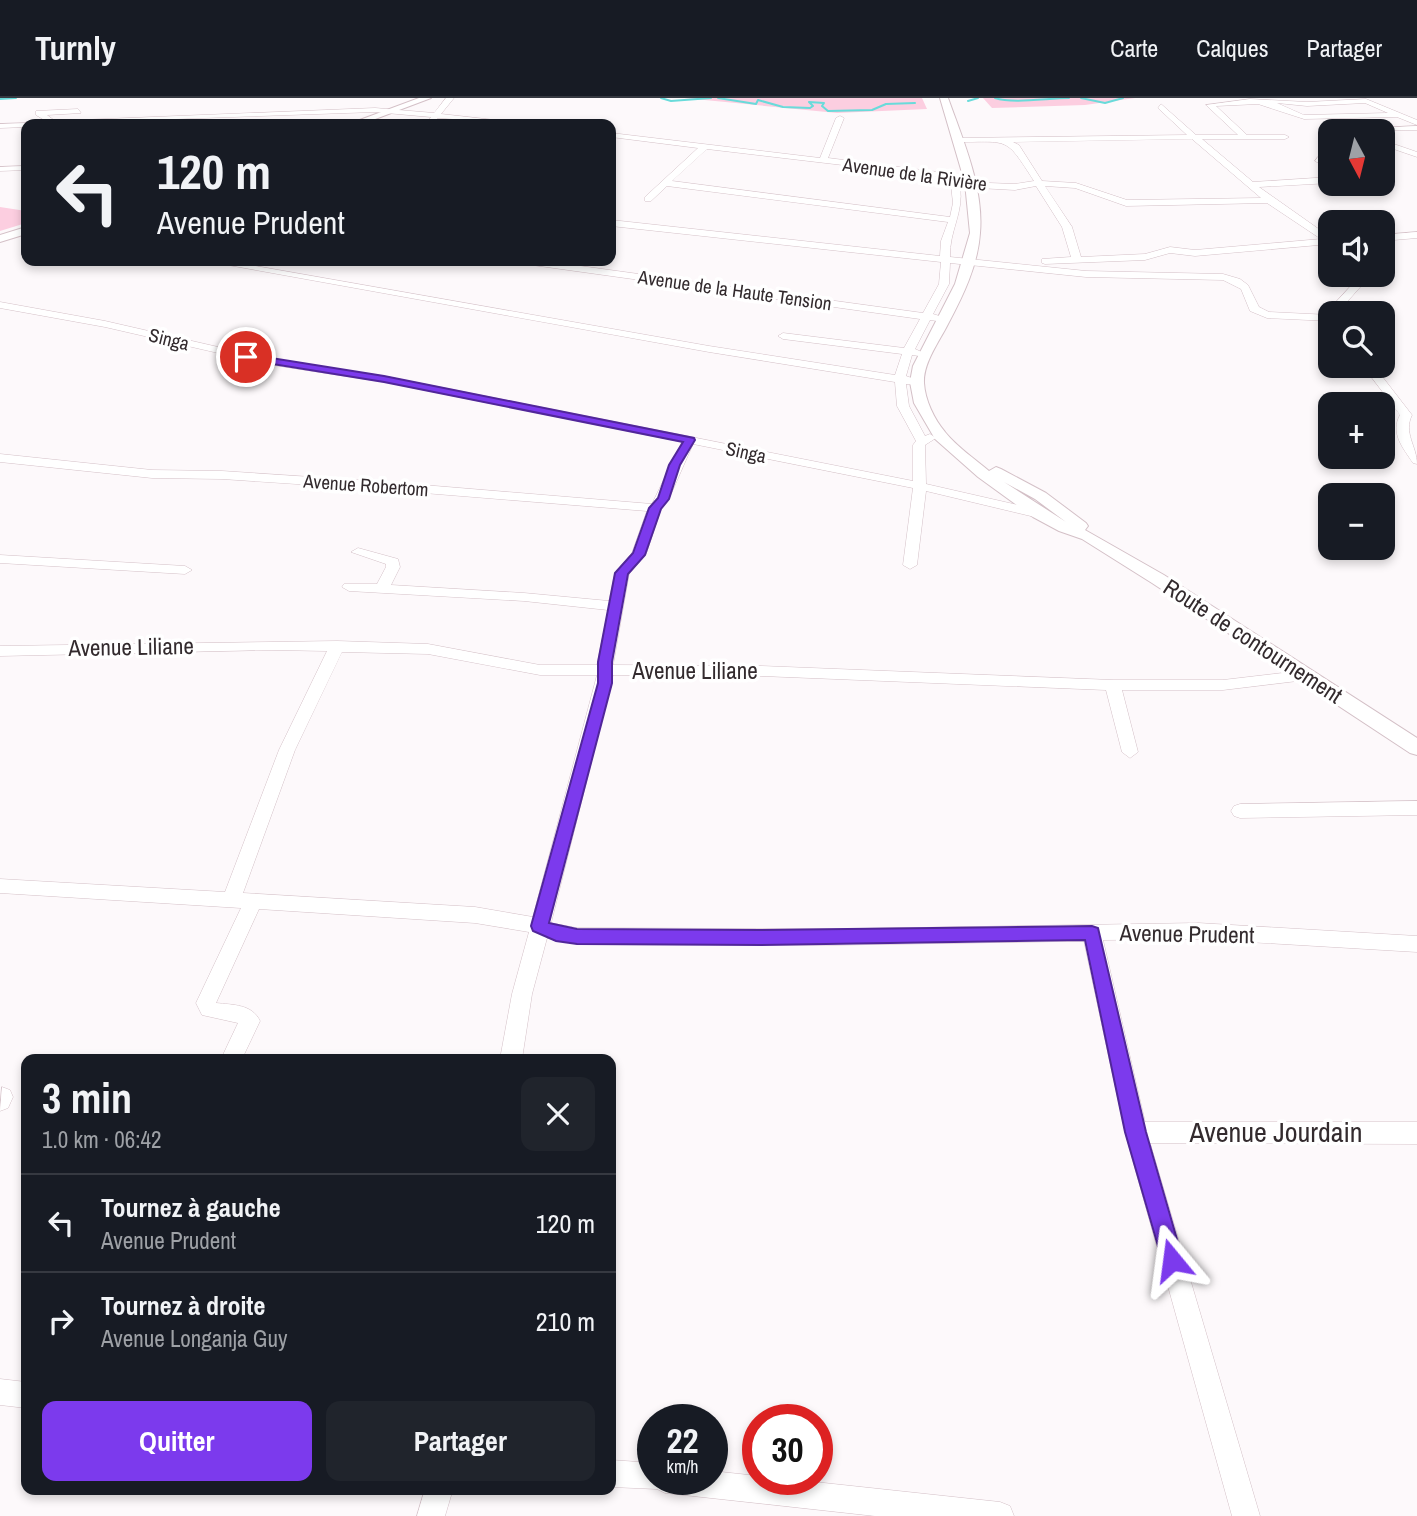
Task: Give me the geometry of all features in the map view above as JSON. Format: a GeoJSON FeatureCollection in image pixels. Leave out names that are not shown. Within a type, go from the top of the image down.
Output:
{"type":"FeatureCollection","features":[{"type":"Feature","properties":{"kind":"street"},"geometry":{"type":"LineString","coordinates":[[369,119],[427,98]]}},
{"type":"Feature","properties":{"kind":"street"},"geometry":{"type":"LineString","coordinates":[[434,119],[450,98]]}},
{"type":"Feature","properties":{"kind":"street"},"geometry":{"type":"LineString","coordinates":[[239,266],[709,349],[917,382],[926,354],[969,262],[975,232],[969,185],[944,98]]}},
{"type":"Feature","properties":{"kind":"street"},"geometry":{"type":"LineString","coordinates":[[1267,101],[1307,104],[1366,101],[1417,125]]}},
{"type":"Feature","properties":{"kind":"street"},"geometry":{"type":"LineString","coordinates":[[1245,137],[1210,105],[1262,102],[1304,117],[1397,115]]}},
{"type":"Feature","properties":{"kind":"street"},"geometry":{"type":"LineString","coordinates":[[1161,106],[1251,186],[1318,233]]}},
{"type":"Feature","properties":{"kind":"street"},"geometry":{"type":"LineString","coordinates":[[122,119],[291,109],[391,112],[471,119]]}},
{"type":"Feature","properties":{"kind":"street"},"geometry":{"type":"LineString","coordinates":[[49,119],[39,113],[86,110]]}},
{"type":"Feature","properties":{"kind":"street"},"geometry":{"type":"LineString","coordinates":[[823,161],[840,118]]}},
{"type":"Feature","properties":{"kind":"street"},"geometry":{"type":"LineString","coordinates":[[0,126],[21,125]]}},
{"type":"Feature","properties":{"kind":"street"},"geometry":{"type":"LineString","coordinates":[[1395,127],[1417,125]]}},
{"type":"Feature","properties":{"kind":"street"},"geometry":{"type":"LineString","coordinates":[[1100,130],[1106,138]]}},
{"type":"Feature","properties":{"kind":"street","name":"Avenue de la Rivière"},"geometry":{"type":"LineString","coordinates":[[616,136],[942,175],[955,184],[1015,187],[1037,183],[1076,186],[1126,203],[1269,200]]}},
{"type":"Feature","properties":{"kind":"street"},"geometry":{"type":"LineString","coordinates":[[957,140],[1285,137]]}},
{"type":"Feature","properties":{"kind":"street"},"geometry":{"type":"LineString","coordinates":[[1003,139],[1013,143],[1067,226],[1077,260]]}},
{"type":"Feature","properties":{"kind":"street"},"geometry":{"type":"LineString","coordinates":[[648,199],[705,146]]}},
{"type":"Feature","properties":{"kind":"street"},"geometry":{"type":"LineString","coordinates":[[1395,147],[1417,155]]}},
{"type":"Feature","properties":{"kind":"street"},"geometry":{"type":"LineString","coordinates":[[0,169],[21,168]]}},
{"type":"Feature","properties":{"kind":"street"},"geometry":{"type":"LineString","coordinates":[[1251,186],[1318,181]]}},
{"type":"Feature","properties":{"kind":"street"},"geometry":{"type":"LineString","coordinates":[[664,183],[909,214],[923,222],[952,225],[975,232]]}},
{"type":"Feature","properties":{"kind":"street"},"geometry":{"type":"LineString","coordinates":[[922,441],[900,401],[898,379],[908,352],[944,286],[945,244],[959,210],[955,184]]}},
{"type":"Feature","properties":{"kind":"street"},"geometry":{"type":"LineString","coordinates":[[616,224],[946,260],[999,263],[1145,257],[1170,250],[1195,253],[1318,242]]}},
{"type":"Feature","properties":{"kind":"street"},"geometry":{"type":"LineString","coordinates":[[0,239],[21,232]]}},
{"type":"Feature","properties":{"kind":"street"},"geometry":{"type":"LineString","coordinates":[[1395,237],[1417,235]]}},
{"type":"Feature","properties":{"kind":"street"},"geometry":{"type":"LineString","coordinates":[[999,263],[1086,274],[1223,277],[1250,290],[1254,309],[1267,315],[1318,317]]}},
{"type":"Feature","properties":{"kind":"street","name":"Avenue de la Haute Tension"},"geometry":{"type":"LineString","coordinates":[[562,266],[944,319]]}},
{"type":"Feature","properties":{"kind":"street"},"geometry":{"type":"LineString","coordinates":[[1341,301],[1354,287]]}},
{"type":"Feature","properties":{"kind":"street","name":"Singa"},"geometry":{"type":"LineString","coordinates":[[0,305],[105,324],[239,356],[384,379],[920,486],[1039,514]]}},
{"type":"Feature","properties":{"kind":"street"},"geometry":{"type":"LineString","coordinates":[[783,336],[926,354]]}},
{"type":"Feature","properties":{"kind":"street"},"geometry":{"type":"LineString","coordinates":[[1379,378],[1413,413],[1401,422],[1402,433],[1417,460]]}},
{"type":"Feature","properties":{"kind":"street","name":"Route de contournement"},"geometry":{"type":"LineString","coordinates":[[917,382],[920,403],[940,436],[993,482],[1039,514],[1065,528],[1088,536],[1417,748]]}},
{"type":"Feature","properties":{"kind":"street"},"geometry":{"type":"LineString","coordinates":[[910,565],[920,486],[919,445],[922,441],[940,436]]}},
{"type":"Feature","properties":{"kind":"street"},"geometry":{"type":"LineString","coordinates":[[512,1054],[522,994],[605,683],[605,662],[622,573],[639,555],[655,508],[663,499],[674,465],[690,440]]}},
{"type":"Feature","properties":{"kind":"street","name":"Route de contournement"},"geometry":{"type":"LineString","coordinates":[[965,457],[1048,501],[1080,526],[1088,536]]}},
{"type":"Feature","properties":{"kind":"street","name":"Avenue Robertom"},"geometry":{"type":"LineString","coordinates":[[0,458],[152,474],[222,475],[374,485],[655,508]]}},
{"type":"Feature","properties":{"kind":"street"},"geometry":{"type":"LineString","coordinates":[[358,552],[393,562],[383,587]]}},
{"type":"Feature","properties":{"kind":"street"},"geometry":{"type":"LineString","coordinates":[[0,559],[185,570]]}},
{"type":"Feature","properties":{"kind":"street"},"geometry":{"type":"LineString","coordinates":[[349,587],[383,587],[615,606]]}},
{"type":"Feature","properties":{"kind":"street","name":"Avenue Liliane"},"geometry":{"type":"LineString","coordinates":[[0,651],[175,646],[337,646],[428,649],[540,670],[761,671],[1113,685],[1223,685],[1308,676]]}},
{"type":"Feature","properties":{"kind":"street"},"geometry":{"type":"LineString","coordinates":[[231,901],[287,750],[337,646]]}},
{"type":"Feature","properties":{"kind":"street"},"geometry":{"type":"LineString","coordinates":[[1113,685],[1130,752]]}},
{"type":"Feature","properties":{"kind":"street"},"geometry":{"type":"LineString","coordinates":[[1240,811],[1417,808]]}},
{"type":"Feature","properties":{"kind":"street","name":"Avenue Prudent"},"geometry":{"type":"LineString","coordinates":[[0,886],[453,914],[540,926],[556,934],[590,936],[835,937],[1198,931],[1417,944]]}},
{"type":"Feature","properties":{"kind":"street"},"geometry":{"type":"LineString","coordinates":[[234,1054],[250,1021],[243,1015],[214,1012],[206,1003],[253,902]]}},
{"type":"Feature","properties":{"kind":"street"},"geometry":{"type":"LineString","coordinates":[[1092,933],[1136,1132],[1247,1516]]}},
{"type":"Feature","properties":{"kind":"street","name":"Avenue Jourdain"},"geometry":{"type":"LineString","coordinates":[[1136,1132],[1417,1133]]}},
{"type":"Feature","properties":{"kind":"street"},"geometry":{"type":"LineString","coordinates":[[0,1392],[21,1394]]}},
{"type":"Feature","properties":{"kind":"street"},"geometry":{"type":"LineString","coordinates":[[616,1473],[637,1475]]}},
{"type":"Feature","properties":{"kind":"street"},"geometry":{"type":"LineString","coordinates":[[728,1486],[1000,1516]]}},
{"type":"Feature","properties":{"kind":"street"},"geometry":{"type":"LineString","coordinates":[[432,1516],[437,1495]]}},
{"type":"Feature","properties":{"kind":"shaded area"},"geometry":{"type":"Polygon","coordinates":[[[684,98],[922,98],[927,109],[837,113],[684,98]]]}},
{"type":"Feature","properties":{"kind":"shaded area"},"geometry":{"type":"Polygon","coordinates":[[[983,98],[1135,98],[1085,105],[992,108],[983,98]]]}},
{"type":"Feature","properties":{"kind":"shaded area"},"geometry":{"type":"Polygon","coordinates":[[[0,207],[21,210],[21,225],[0,231],[0,207]]]}},
{"type":"Feature","properties":{"kind":"waterway"},"geometry":{"type":"LineString","coordinates":[[0,99],[16,98]]}},
{"type":"Feature","properties":{"kind":"waterway"},"geometry":{"type":"LineString","coordinates":[[661,98],[671,101],[711,98]]}},
{"type":"Feature","properties":{"kind":"waterway"},"geometry":{"type":"LineString","coordinates":[[718,98],[756,104],[758,100],[783,107],[810,108],[813,106],[809,102],[824,103],[822,106],[828,111],[872,110],[886,104],[915,103]]}},
{"type":"Feature","properties":{"kind":"waterway"},"geometry":{"type":"LineString","coordinates":[[968,101],[978,98]]}},
{"type":"Feature","properties":{"kind":"waterway"},"geometry":{"type":"LineString","coordinates":[[995,98],[1021,101],[1069,98]]}},
{"type":"Feature","properties":{"kind":"waterway"},"geometry":{"type":"LineString","coordinates":[[1081,98],[1105,103],[1123,98]]}},
{"type":"Feature","properties":{"kind":"route"},"geometry":{"type":"LineString","coordinates":[[246,357],[384,379],[690,440],[674,465],[663,499],[655,508],[639,555],[622,573],[612,615],[605,662],[605,683],[540,926],[556,934],[577,936],[1092,933],[1136,1132],[1172,1260]]}}]}
